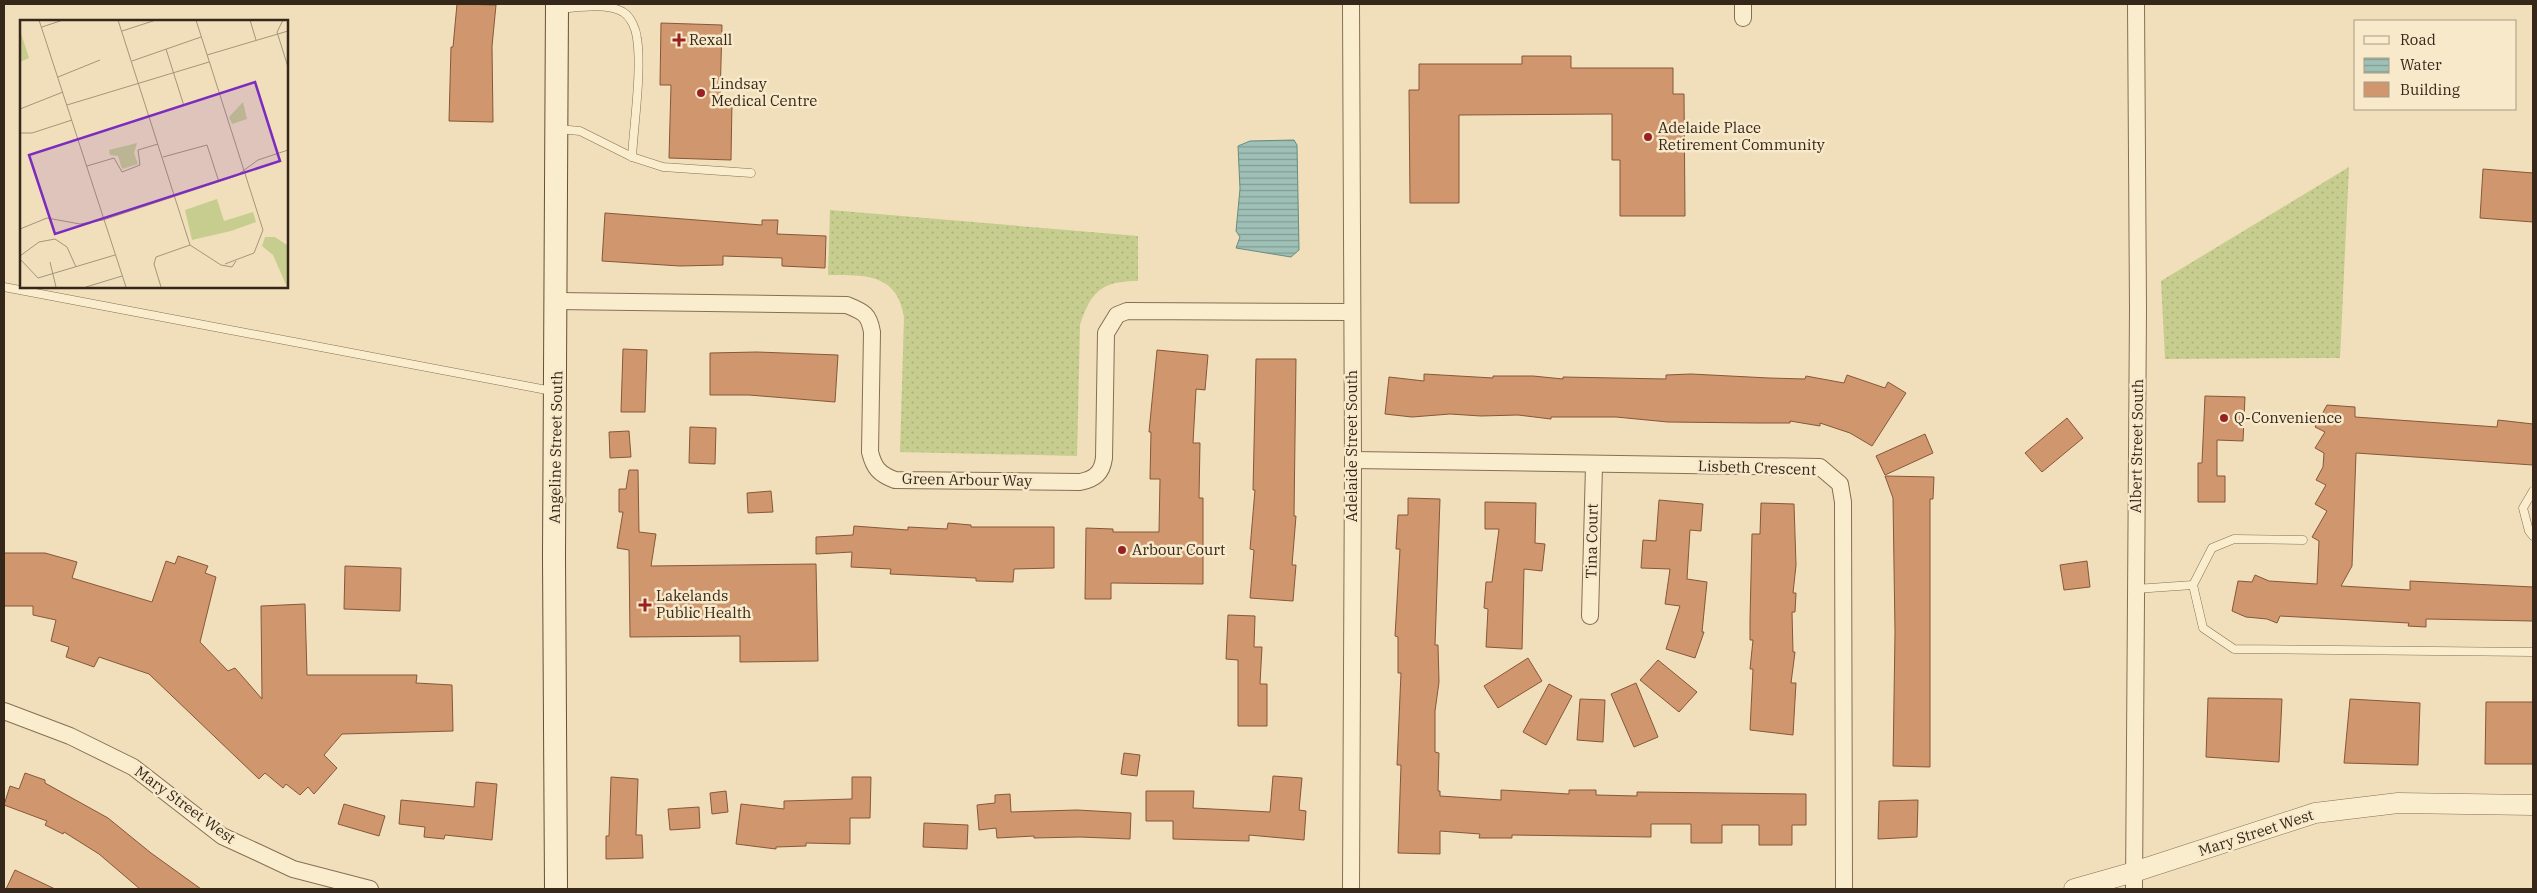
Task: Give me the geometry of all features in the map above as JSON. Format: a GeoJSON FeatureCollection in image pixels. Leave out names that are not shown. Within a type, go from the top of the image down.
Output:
{"type":"FeatureCollection","features":[{"type":"Feature","properties":{"kind":"main road","name":"Angeline Street South"},"geometry":{"type":"LineString","coordinates":[[556,889],[554,556],[557,301],[557,6]]}},
{"type":"Feature","properties":{"kind":"street","name":"Adelaide Street South"},"geometry":{"type":"LineString","coordinates":[[1351,4],[1352,889]]}},
{"type":"Feature","properties":{"kind":"street","name":"Albert Street South"},"geometry":{"type":"LineString","coordinates":[[2134,881],[2138,309],[2136,4]]}},
{"type":"Feature","properties":{"kind":"street","name":"Green Arbour Way"},"geometry":{"type":"LineString","coordinates":[[557,301],[847,305],[860,310],[870,319],[872,332],[870,452],[873,465],[881,475],[895,480],[1080,482],[1090,480],[1103,467],[1104,458],[1106,333],[1117,315],[1127,311],[1351,312]]}},
{"type":"Feature","properties":{"kind":"street","name":"Lisbeth Crescent"},"geometry":{"type":"LineString","coordinates":[[1353,460],[1594,466],[1820,467],[1840,484],[1842,502],[1844,889]]}},
{"type":"Feature","properties":{"kind":"street","name":"Tina Court"},"geometry":{"type":"LineString","coordinates":[[1590,616],[1594,466]]}},
{"type":"Feature","properties":{"kind":"street","name":"Mary Street West"},"geometry":{"type":"LineString","coordinates":[[4,711],[70,736],[133,767],[222,836],[293,869],[370,889]]}},
{"type":"Feature","properties":{"kind":"street","name":"Mary Street West"},"geometry":{"type":"LineString","coordinates":[[2074,889],[2134,881],[2315,813],[2398,803],[2533,805]]}},
{"type":"Feature","properties":{"kind":"lane"},"geometry":{"type":"LineString","coordinates":[[557,6],[608,7],[624,12],[633,23],[638,38],[638,68],[632,157]]}},
{"type":"Feature","properties":{"kind":"lane"},"geometry":{"type":"LineString","coordinates":[[557,128],[580,131],[632,157],[670,168],[751,173]]}},
{"type":"Feature","properties":{"kind":"lane"},"geometry":{"type":"LineString","coordinates":[[4,287],[556,392]]}},
{"type":"Feature","properties":{"kind":"lane"},"geometry":{"type":"LineString","coordinates":[[2533,491],[2523,508],[2529,531],[2533,536]]}},
{"type":"Feature","properties":{"kind":"lane"},"geometry":{"type":"LineString","coordinates":[[2303,540],[2234,540],[2212,548],[2193,585],[2203,628],[2234,649],[2533,652]]}},
{"type":"Feature","properties":{"kind":"lane"},"geometry":{"type":"LineString","coordinates":[[2135,589],[2193,585]]}},
{"type":"Feature","properties":{"kind":"green space"},"geometry":{"type":"Polygon","coordinates":[[[2349,167],[2340,358],[2165,359],[2161,281],[2349,167]]]}},
{"type":"Feature","properties":{"kind":"green space"},"geometry":{"type":"Polygon","coordinates":[[[830,210],[1138,236],[1138,281],[1115,283],[1100,290],[1089,304],[1080,325],[1077,456],[900,452],[904,317],[900,303],[887,284],[877,280],[854,275],[828,275],[830,210]]]}},
{"type":"Feature","properties":{"kind":"water"},"geometry":{"type":"Polygon","coordinates":[[[1294,140],[1297,145],[1299,250],[1291,257],[1236,248],[1240,237],[1236,231],[1240,189],[1238,146],[1250,141],[1294,140]]]}},
{"type":"Feature","properties":{"kind":"building"},"geometry":{"type":"Polygon","coordinates":[[[457,4],[496,5],[492,46],[493,122],[449,121],[451,47],[453,47],[457,4]]]}},
{"type":"Feature","properties":{"kind":"building","name":"Lindsay Medical Centre"},"geometry":{"type":"Polygon","coordinates":[[[661,23],[722,25],[720,100],[732,101],[731,160],[669,158],[671,85],[660,85],[661,23]]]}},
{"type":"Feature","properties":{"kind":"building","name":"Adelaide Place Retirement Community"},"geometry":{"type":"Polygon","coordinates":[[[1522,56],[1571,56],[1571,68],[1673,68],[1673,94],[1684,94],[1685,216],[1620,216],[1620,160],[1612,160],[1612,114],[1459,115],[1459,203],[1410,203],[1409,90],[1419,90],[1419,64],[1522,64],[1522,56]]]}},
{"type":"Feature","properties":{"kind":"building"},"geometry":{"type":"Polygon","coordinates":[[[2483,169],[2533,173],[2533,222],[2480,218],[2483,169]]]}},
{"type":"Feature","properties":{"kind":"building"},"geometry":{"type":"Polygon","coordinates":[[[605,213],[762,225],[762,220],[778,220],[777,234],[826,236],[825,268],[782,266],[782,258],[723,256],[723,265],[680,266],[602,261],[605,213]]]}},
{"type":"Feature","properties":{"kind":"building"},"geometry":{"type":"Polygon","coordinates":[[[623,349],[647,350],[645,412],[621,412],[623,349]]]}},
{"type":"Feature","properties":{"kind":"building"},"geometry":{"type":"Polygon","coordinates":[[[1157,350],[1208,355],[1205,390],[1196,389],[1193,443],[1200,443],[1199,498],[1203,498],[1203,584],[1111,583],[1111,599],[1085,599],[1086,528],[1113,529],[1113,532],[1159,532],[1160,479],[1150,479],[1151,432],[1149,432],[1157,350]]]}},
{"type":"Feature","properties":{"kind":"building"},"geometry":{"type":"Polygon","coordinates":[[[757,352],[838,355],[835,402],[749,395],[710,395],[710,353],[757,352]]]}},
{"type":"Feature","properties":{"kind":"building"},"geometry":{"type":"Polygon","coordinates":[[[1256,359],[1296,359],[1294,516],[1296,516],[1292,565],[1296,565],[1293,601],[1250,598],[1254,550],[1250,549],[1255,490],[1253,490],[1256,359]]]}},
{"type":"Feature","properties":{"kind":"building"},"geometry":{"type":"Polygon","coordinates":[[[1424,374],[1493,378],[1493,376],[1533,376],[1563,379],[1563,377],[1666,379],[1666,375],[1691,374],[1805,379],[1806,376],[1844,383],[1847,375],[1885,388],[1888,382],[1906,393],[1872,446],[1850,433],[1820,423],[1820,426],[1790,421],[1790,423],[1668,422],[1616,417],[1551,417],[1551,419],[1518,415],[1481,416],[1450,414],[1412,417],[1385,414],[1389,377],[1424,381],[1424,374]]]}},
{"type":"Feature","properties":{"kind":"building"},"geometry":{"type":"Polygon","coordinates":[[[2205,396],[2245,397],[2243,441],[2217,440],[2217,476],[2225,476],[2225,502],[2198,502],[2198,463],[2202,463],[2205,396]]]}},
{"type":"Feature","properties":{"kind":"building"},"geometry":{"type":"Polygon","coordinates":[[[2327,405],[2355,407],[2355,417],[2497,427],[2498,420],[2533,424],[2533,465],[2356,453],[2352,566],[2341,586],[2410,590],[2410,581],[2533,587],[2533,621],[2426,619],[2426,627],[2408,626],[2409,623],[2280,616],[2277,623],[2267,619],[2246,617],[2232,611],[2238,581],[2252,582],[2255,575],[2269,581],[2317,584],[2319,541],[2312,537],[2327,511],[2315,504],[2326,485],[2316,480],[2323,467],[2324,453],[2315,448],[2325,432],[2315,427],[2327,405]]]}},
{"type":"Feature","properties":{"kind":"building"},"geometry":{"type":"Polygon","coordinates":[[[2067,418],[2083,438],[2042,472],[2025,453],[2067,418]]]}},
{"type":"Feature","properties":{"kind":"building"},"geometry":{"type":"Polygon","coordinates":[[[690,427],[716,428],[715,464],[689,463],[690,427]]]}},
{"type":"Feature","properties":{"kind":"building"},"geometry":{"type":"Polygon","coordinates":[[[629,431],[631,457],[610,458],[609,432],[629,431]]]}},
{"type":"Feature","properties":{"kind":"building"},"geometry":{"type":"Polygon","coordinates":[[[1925,434],[1933,453],[1885,475],[1876,456],[1925,434]]]}},
{"type":"Feature","properties":{"kind":"building"},"geometry":{"type":"Polygon","coordinates":[[[629,470],[638,470],[639,532],[656,534],[651,566],[816,564],[818,661],[740,662],[740,636],[630,637],[629,550],[617,548],[623,512],[619,512],[619,489],[626,489],[629,470]]]}},
{"type":"Feature","properties":{"kind":"building"},"geometry":{"type":"Polygon","coordinates":[[[1885,476],[1934,477],[1933,499],[1930,499],[1930,767],[1893,766],[1895,632],[1893,498],[1885,476]]]}},
{"type":"Feature","properties":{"kind":"building"},"geometry":{"type":"Polygon","coordinates":[[[771,491],[773,512],[748,513],[747,493],[771,491]]]}},
{"type":"Feature","properties":{"kind":"building"},"geometry":{"type":"Polygon","coordinates":[[[1408,498],[1440,499],[1435,645],[1438,645],[1439,682],[1435,711],[1435,752],[1439,753],[1438,791],[1440,791],[1440,796],[1501,800],[1501,790],[1569,794],[1569,790],[1596,790],[1596,795],[1637,796],[1637,792],[1806,794],[1806,825],[1792,825],[1792,845],[1759,845],[1759,825],[1722,825],[1722,843],[1691,843],[1691,824],[1651,824],[1651,837],[1512,835],[1512,838],[1479,838],[1480,834],[1440,831],[1440,854],[1398,853],[1401,765],[1397,765],[1401,673],[1398,673],[1398,637],[1395,636],[1400,549],[1396,549],[1398,515],[1408,515],[1408,498]]]}},
{"type":"Feature","properties":{"kind":"building"},"geometry":{"type":"Polygon","coordinates":[[[1659,500],[1703,504],[1701,531],[1690,530],[1687,579],[1707,582],[1702,632],[1704,632],[1695,658],[1666,649],[1680,606],[1665,604],[1670,569],[1641,568],[1643,540],[1656,541],[1659,500]]]}},
{"type":"Feature","properties":{"kind":"building"},"geometry":{"type":"Polygon","coordinates":[[[1485,502],[1536,503],[1535,543],[1545,544],[1542,571],[1524,569],[1522,649],[1486,647],[1488,609],[1484,608],[1486,582],[1492,582],[1499,529],[1485,529],[1485,502]]]}},
{"type":"Feature","properties":{"kind":"building"},"geometry":{"type":"Polygon","coordinates":[[[1761,503],[1794,504],[1796,565],[1793,593],[1796,593],[1795,612],[1792,612],[1793,652],[1795,652],[1791,683],[1796,683],[1793,735],[1750,730],[1753,669],[1750,669],[1753,640],[1750,640],[1752,534],[1760,534],[1761,503]]]}},
{"type":"Feature","properties":{"kind":"building"},"geometry":{"type":"Polygon","coordinates":[[[948,523],[971,525],[971,527],[1054,527],[1054,568],[1014,569],[1013,582],[976,581],[976,578],[890,574],[891,569],[851,567],[852,552],[816,554],[816,537],[853,535],[854,526],[908,530],[908,527],[947,529],[948,523]]]}},
{"type":"Feature","properties":{"kind":"building"},"geometry":{"type":"Polygon","coordinates":[[[4,553],[45,553],[77,562],[72,578],[152,602],[166,561],[175,564],[178,556],[208,566],[205,573],[216,577],[200,642],[228,671],[235,668],[262,699],[261,606],[305,604],[307,675],[417,675],[416,683],[452,685],[453,731],[342,734],[324,755],[337,768],[314,794],[308,787],[300,795],[286,784],[283,788],[265,773],[259,779],[149,674],[99,657],[94,667],[66,657],[69,647],[51,641],[56,620],[33,615],[33,606],[4,606],[4,553]]]}},
{"type":"Feature","properties":{"kind":"building"},"geometry":{"type":"Polygon","coordinates":[[[2087,561],[2090,587],[2064,590],[2060,565],[2087,561]]]}},
{"type":"Feature","properties":{"kind":"building"},"geometry":{"type":"Polygon","coordinates":[[[345,566],[401,568],[400,611],[344,609],[345,566]]]}},
{"type":"Feature","properties":{"kind":"building"},"geometry":{"type":"Polygon","coordinates":[[[1228,615],[1255,616],[1254,647],[1262,647],[1260,684],[1267,684],[1267,726],[1238,726],[1238,660],[1226,659],[1228,615]]]}},
{"type":"Feature","properties":{"kind":"building"},"geometry":{"type":"Polygon","coordinates":[[[1528,658],[1542,681],[1498,708],[1484,686],[1528,658]]]}},
{"type":"Feature","properties":{"kind":"building"},"geometry":{"type":"Polygon","coordinates":[[[1658,660],[1697,692],[1679,712],[1640,680],[1658,660]]]}},
{"type":"Feature","properties":{"kind":"building"},"geometry":{"type":"Polygon","coordinates":[[[1636,683],[1658,737],[1634,747],[1611,694],[1636,683]]]}},
{"type":"Feature","properties":{"kind":"building"},"geometry":{"type":"Polygon","coordinates":[[[1549,684],[1572,696],[1546,745],[1523,732],[1549,684]]]}},
{"type":"Feature","properties":{"kind":"building"},"geometry":{"type":"Polygon","coordinates":[[[2208,698],[2282,699],[2279,762],[2206,757],[2208,698]]]}},
{"type":"Feature","properties":{"kind":"building"},"geometry":{"type":"Polygon","coordinates":[[[1580,699],[1605,700],[1603,742],[1577,740],[1580,699]]]}},
{"type":"Feature","properties":{"kind":"building"},"geometry":{"type":"Polygon","coordinates":[[[2350,699],[2420,703],[2418,765],[2344,763],[2350,699]]]}},
{"type":"Feature","properties":{"kind":"building"},"geometry":{"type":"Polygon","coordinates":[[[2486,702],[2533,702],[2533,764],[2485,764],[2486,702]]]}},
{"type":"Feature","properties":{"kind":"building"},"geometry":{"type":"Polygon","coordinates":[[[1124,753],[1140,755],[1137,776],[1121,774],[1124,753]]]}},
{"type":"Feature","properties":{"kind":"building"},"geometry":{"type":"Polygon","coordinates":[[[25,773],[45,780],[45,783],[108,818],[151,853],[201,889],[140,889],[99,854],[64,832],[63,834],[45,825],[47,821],[4,805],[10,786],[19,789],[25,773]]]}},
{"type":"Feature","properties":{"kind":"building"},"geometry":{"type":"Polygon","coordinates":[[[1273,776],[1302,778],[1299,810],[1306,811],[1304,840],[1249,835],[1249,841],[1173,839],[1173,821],[1146,821],[1146,791],[1194,791],[1193,808],[1270,812],[1273,776]]]}},
{"type":"Feature","properties":{"kind":"building"},"geometry":{"type":"Polygon","coordinates":[[[611,777],[638,779],[636,835],[642,835],[643,858],[606,859],[606,836],[609,836],[611,777]]]}},
{"type":"Feature","properties":{"kind":"building"},"geometry":{"type":"Polygon","coordinates":[[[852,777],[871,777],[870,818],[850,818],[850,844],[806,843],[806,846],[776,847],[776,849],[736,844],[741,804],[784,809],[784,801],[852,799],[852,777]]]}},
{"type":"Feature","properties":{"kind":"building"},"geometry":{"type":"Polygon","coordinates":[[[476,782],[497,784],[492,840],[445,835],[444,839],[424,837],[425,827],[399,824],[401,800],[474,807],[476,782]]]}},
{"type":"Feature","properties":{"kind":"building"},"geometry":{"type":"Polygon","coordinates":[[[726,791],[728,812],[712,814],[710,793],[726,791]]]}},
{"type":"Feature","properties":{"kind":"building"},"geometry":{"type":"Polygon","coordinates":[[[1010,794],[1011,812],[1077,810],[1131,813],[1130,839],[1034,838],[1034,836],[997,838],[996,828],[979,830],[977,805],[995,803],[995,795],[1010,794]]]}},
{"type":"Feature","properties":{"kind":"building"},"geometry":{"type":"Polygon","coordinates":[[[1918,800],[1917,837],[1878,839],[1879,801],[1918,800]]]}},
{"type":"Feature","properties":{"kind":"building"},"geometry":{"type":"Polygon","coordinates":[[[344,804],[385,816],[379,836],[338,824],[344,804]]]}},
{"type":"Feature","properties":{"kind":"building"},"geometry":{"type":"Polygon","coordinates":[[[699,807],[700,828],[670,830],[668,809],[699,807]]]}},
{"type":"Feature","properties":{"kind":"building"},"geometry":{"type":"Polygon","coordinates":[[[924,823],[968,825],[967,849],[923,847],[924,823]]]}},
{"type":"Feature","properties":{"kind":"building"},"geometry":{"type":"Polygon","coordinates":[[[15,870],[55,889],[6,889],[15,870]]]}},
{"type":"Feature","properties":{"kind":"place","name":"Rexall"},"geometry":{"type":"Point","coordinates":[679,40]}},
{"type":"Feature","properties":{"kind":"place","name":"Lindsay Medical Centre"},"geometry":{"type":"Point","coordinates":[701,93]}},
{"type":"Feature","properties":{"kind":"place","name":"Adelaide Place Retirement Community"},"geometry":{"type":"Point","coordinates":[1648,137]}},
{"type":"Feature","properties":{"kind":"place","name":"Q-Convenience"},"geometry":{"type":"Point","coordinates":[2224,418]}},
{"type":"Feature","properties":{"kind":"place","name":"Arbour Court"},"geometry":{"type":"Point","coordinates":[1122,550]}},
{"type":"Feature","properties":{"kind":"place","name":"Lakelands Public Health"},"geometry":{"type":"Point","coordinates":[645,605]}}]}
